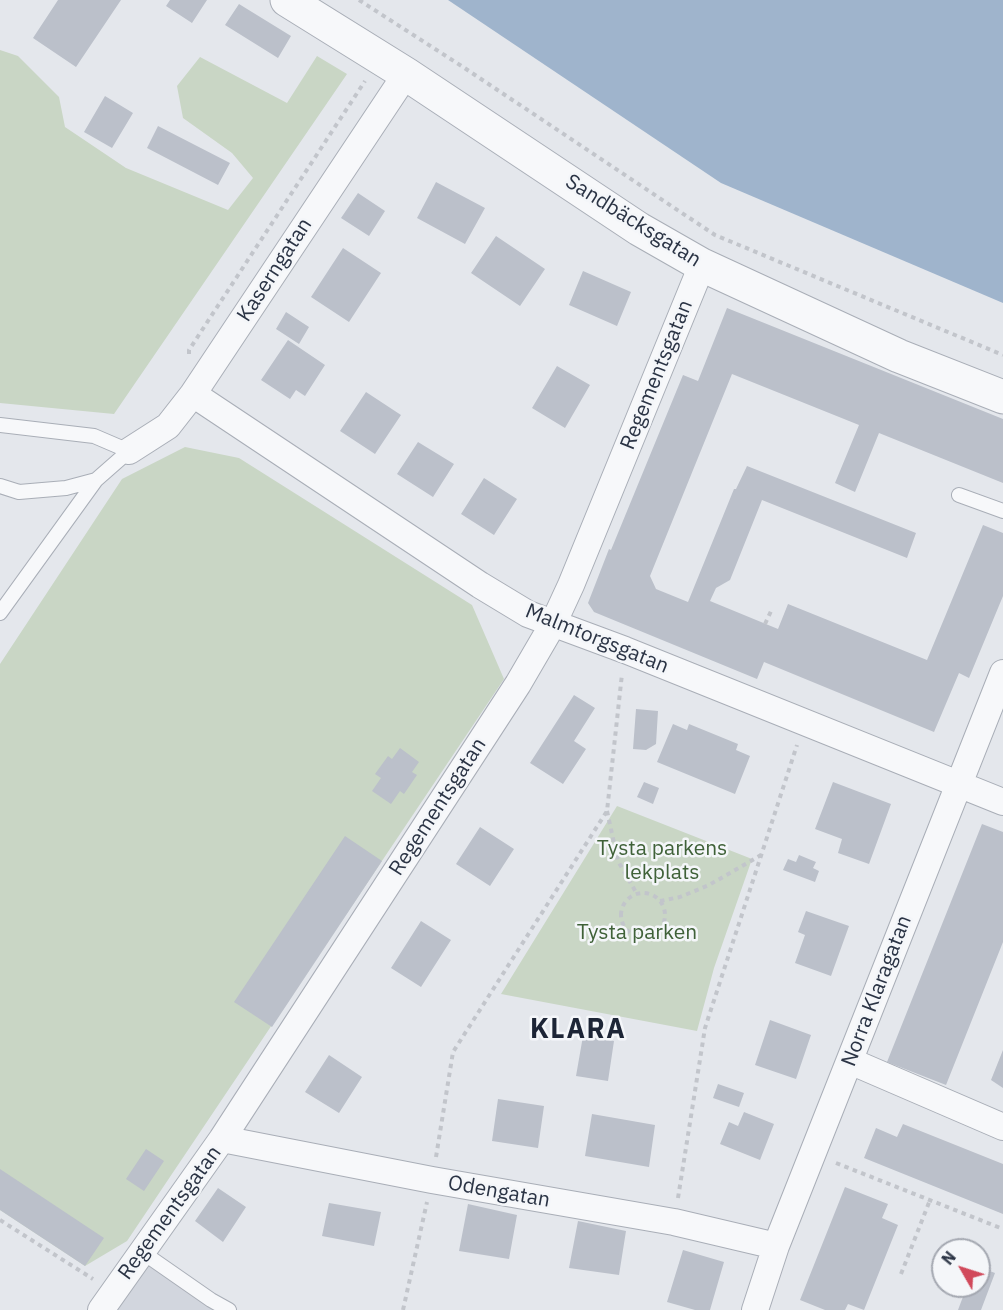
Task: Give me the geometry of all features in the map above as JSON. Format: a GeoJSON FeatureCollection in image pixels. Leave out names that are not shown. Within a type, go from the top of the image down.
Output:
{"type":"FeatureCollection","features":[{"type":"Feature","properties":{"kind":"street","name":"Sandbäcksgatan"},"geometry":{"type":"LineString","coordinates":[[287,0],[406,74],[639,229],[702,265],[899,356],[1003,397]]}},
{"type":"Feature","properties":{"kind":"street","name":"Kaserngatan"},"geometry":{"type":"LineString","coordinates":[[129,451],[168,426],[193,394],[406,74]]}},
{"type":"Feature","properties":{"kind":"street","name":"Regementsgatan"},"geometry":{"type":"LineString","coordinates":[[107,1300],[222,1139],[518,684],[554,624],[702,265]]}},
{"type":"Feature","properties":{"kind":"street","name":"Malmtorgsgatan"},"geometry":{"type":"LineString","coordinates":[[193,394],[480,585],[528,614],[625,650],[1003,802]]}},
{"type":"Feature","properties":{"kind":"street","name":"Norra Klaragatan"},"geometry":{"type":"LineString","coordinates":[[755,1310],[776,1246],[1003,673]]}},
{"type":"Feature","properties":{"kind":"street"},"geometry":{"type":"LineString","coordinates":[[850,1061],[1003,1127]]}},
{"type":"Feature","properties":{"kind":"street","name":"Odengatan"},"geometry":{"type":"LineString","coordinates":[[222,1139],[432,1180],[674,1222],[776,1246]]}},
{"type":"Feature","properties":{"kind":"lane"},"geometry":{"type":"LineString","coordinates":[[0,425],[94,436],[129,451],[96,480],[0,613]]}},
{"type":"Feature","properties":{"kind":"lane"},"geometry":{"type":"LineString","coordinates":[[0,486],[19,492],[66,488],[96,480]]}},
{"type":"Feature","properties":{"kind":"lane"},"geometry":{"type":"LineString","coordinates":[[959,495],[1003,511]]}},
{"type":"Feature","properties":{"kind":"lane"},"geometry":{"type":"LineString","coordinates":[[142,1252],[229,1310]]}},
{"type":"Feature","properties":{"kind":"path"},"geometry":{"type":"LineString","coordinates":[[359,0],[464,67],[715,235],[1003,355]]}},
{"type":"Feature","properties":{"kind":"path"},"geometry":{"type":"LineString","coordinates":[[765,624],[772,609]]}},
{"type":"Feature","properties":{"kind":"path"},"geometry":{"type":"LineString","coordinates":[[625,650],[607,810],[618,861],[637,894]]}},
{"type":"Feature","properties":{"kind":"path"},"geometry":{"type":"LineString","coordinates":[[674,1222],[705,1028],[805,722]]}},
{"type":"Feature","properties":{"kind":"path"},"geometry":{"type":"LineString","coordinates":[[403,1310],[432,1180],[453,1052],[607,810]]}},
{"type":"Feature","properties":{"kind":"path"},"geometry":{"type":"LineString","coordinates":[[660,901],[680,897],[709,885],[761,854]]}},
{"type":"Feature","properties":{"kind":"path"},"geometry":{"type":"LineString","coordinates":[[645,893],[654,895],[660,901],[665,917],[663,925],[657,932],[641,937],[626,929],[621,913],[629,898],[645,893]]}},
{"type":"Feature","properties":{"kind":"path"},"geometry":{"type":"LineString","coordinates":[[814,1153],[1003,1229]]}},
{"type":"Feature","properties":{"kind":"path"},"geometry":{"type":"LineString","coordinates":[[901,1274],[930,1200]]}},
{"type":"Feature","properties":{"kind":"path"},"geometry":{"type":"LineString","coordinates":[[0,1220],[98,1282],[107,1300]]}},
{"type":"Feature","properties":{"kind":"shaded area"},"geometry":{"type":"Polygon","coordinates":[[[128,1252],[229,1310],[89,1310],[128,1252]]]}},
{"type":"Feature","properties":{"kind":"green space"},"geometry":{"type":"Polygon","coordinates":[[[0,50],[18,56],[59,97],[65,127],[126,168],[228,210],[253,178],[232,153],[183,118],[177,86],[200,57],[287,103],[317,56],[347,74],[114,414],[0,403],[0,50]]]}},
{"type":"Feature","properties":{"kind":"green space"},"geometry":{"type":"Polygon","coordinates":[[[185,447],[239,458],[472,605],[504,679],[127,1241],[85,1266],[0,1210],[0,664],[122,479],[185,447]]]}},
{"type":"Feature","properties":{"kind":"green space","name":"Tysta parken"},"geometry":{"type":"Polygon","coordinates":[[[617,806],[752,859],[714,968],[697,1031],[501,994],[617,806]]]}},
{"type":"Feature","properties":{"kind":"water"},"geometry":{"type":"Polygon","coordinates":[[[448,0],[1003,0],[1003,303],[721,183],[448,0]]]}},
{"type":"Feature","properties":{"kind":"building"},"geometry":{"type":"Polygon","coordinates":[[[58,0],[121,0],[76,67],[33,38],[58,0]]]}},
{"type":"Feature","properties":{"kind":"building"},"geometry":{"type":"Polygon","coordinates":[[[170,0],[207,0],[192,23],[166,6],[170,0]]]}},
{"type":"Feature","properties":{"kind":"building"},"geometry":{"type":"Polygon","coordinates":[[[239,4],[291,36],[278,58],[225,25],[239,4]]]}},
{"type":"Feature","properties":{"kind":"building"},"geometry":{"type":"Polygon","coordinates":[[[105,96],[133,113],[112,148],[84,132],[105,96]]]}},
{"type":"Feature","properties":{"kind":"building"},"geometry":{"type":"Polygon","coordinates":[[[158,126],[230,163],[218,185],[147,148],[158,126]]]}},
{"type":"Feature","properties":{"kind":"building"},"geometry":{"type":"Polygon","coordinates":[[[436,182],[485,208],[465,244],[417,218],[436,182]]]}},
{"type":"Feature","properties":{"kind":"building"},"geometry":{"type":"Polygon","coordinates":[[[358,193],[385,211],[369,236],[341,218],[358,193]]]}},
{"type":"Feature","properties":{"kind":"building"},"geometry":{"type":"Polygon","coordinates":[[[496,236],[545,269],[520,306],[471,273],[496,236]]]}},
{"type":"Feature","properties":{"kind":"building"},"geometry":{"type":"Polygon","coordinates":[[[343,248],[381,273],[349,322],[311,297],[343,248]]]}},
{"type":"Feature","properties":{"kind":"building"},"geometry":{"type":"Polygon","coordinates":[[[583,271],[631,292],[617,326],[569,305],[583,271]]]}},
{"type":"Feature","properties":{"kind":"building"},"geometry":{"type":"Polygon","coordinates":[[[727,308],[1003,419],[1003,483],[879,433],[855,492],[835,483],[859,425],[732,374],[650,576],[656,589],[688,602],[734,489],[747,466],[916,533],[907,558],[762,500],[730,580],[716,588],[710,601],[778,629],[788,604],[927,660],[983,525],[1003,533],[1003,596],[969,678],[959,673],[934,732],[764,662],[757,679],[594,612],[588,603],[683,375],[698,381],[727,308]]]}},
{"type":"Feature","properties":{"kind":"building"},"geometry":{"type":"Polygon","coordinates":[[[286,312],[309,327],[299,344],[276,329],[286,312]]]}},
{"type":"Feature","properties":{"kind":"building"},"geometry":{"type":"Polygon","coordinates":[[[288,340],[325,365],[305,396],[296,390],[290,399],[261,380],[288,340]]]}},
{"type":"Feature","properties":{"kind":"building"},"geometry":{"type":"Polygon","coordinates":[[[557,366],[590,385],[565,428],[532,408],[557,366]]]}},
{"type":"Feature","properties":{"kind":"building"},"geometry":{"type":"Polygon","coordinates":[[[366,392],[401,415],[375,454],[340,431],[366,392]]]}},
{"type":"Feature","properties":{"kind":"building"},"geometry":{"type":"Polygon","coordinates":[[[418,442],[454,464],[433,497],[397,474],[418,442]]]}},
{"type":"Feature","properties":{"kind":"building"},"geometry":{"type":"Polygon","coordinates":[[[484,478],[517,499],[494,535],[461,514],[484,478]]]}},
{"type":"Feature","properties":{"kind":"building"},"geometry":{"type":"Polygon","coordinates":[[[574,695],[595,708],[574,741],[586,749],[563,784],[530,763],[574,695]]]}},
{"type":"Feature","properties":{"kind":"building"},"geometry":{"type":"Polygon","coordinates":[[[636,709],[658,711],[656,744],[646,750],[633,749],[636,709]]]}},
{"type":"Feature","properties":{"kind":"building"},"geometry":{"type":"Polygon","coordinates":[[[673,724],[687,730],[689,724],[738,744],[736,750],[750,756],[735,794],[657,762],[673,724]]]}},
{"type":"Feature","properties":{"kind":"building"},"geometry":{"type":"Polygon","coordinates":[[[400,748],[419,762],[412,772],[417,775],[404,794],[400,791],[391,804],[372,791],[381,778],[375,774],[388,756],[392,759],[400,748]]]}},
{"type":"Feature","properties":{"kind":"building"},"geometry":{"type":"Polygon","coordinates":[[[644,782],[659,788],[653,804],[637,797],[644,782]]]}},
{"type":"Feature","properties":{"kind":"building"},"geometry":{"type":"Polygon","coordinates":[[[833,782],[891,804],[869,864],[838,853],[842,839],[815,829],[833,782]]]}},
{"type":"Feature","properties":{"kind":"building"},"geometry":{"type":"Polygon","coordinates":[[[982,824],[1003,832],[1003,942],[946,1085],[887,1062],[982,824]]]}},
{"type":"Feature","properties":{"kind":"building"},"geometry":{"type":"Polygon","coordinates":[[[480,827],[514,849],[490,886],[456,864],[480,827]]]}},
{"type":"Feature","properties":{"kind":"building"},"geometry":{"type":"Polygon","coordinates":[[[345,836],[382,861],[272,1027],[234,1002],[345,836]]]}},
{"type":"Feature","properties":{"kind":"building"},"geometry":{"type":"Polygon","coordinates":[[[799,855],[816,862],[813,868],[819,871],[815,882],[783,870],[788,859],[796,862],[799,855]]]}},
{"type":"Feature","properties":{"kind":"building"},"geometry":{"type":"Polygon","coordinates":[[[806,911],[849,926],[831,976],[795,963],[805,935],[798,932],[806,911]]]}},
{"type":"Feature","properties":{"kind":"building"},"geometry":{"type":"Polygon","coordinates":[[[421,921],[451,940],[421,987],[391,968],[421,921]]]}},
{"type":"Feature","properties":{"kind":"building"},"geometry":{"type":"Polygon","coordinates":[[[770,1020],[811,1035],[796,1079],[755,1065],[770,1020]]]}},
{"type":"Feature","properties":{"kind":"building"},"geometry":{"type":"Polygon","coordinates":[[[583,1036],[614,1041],[608,1081],[576,1076],[583,1036]]]}},
{"type":"Feature","properties":{"kind":"building"},"geometry":{"type":"Polygon","coordinates":[[[1003,1050],[1003,1088],[991,1080],[1003,1050]]]}},
{"type":"Feature","properties":{"kind":"building"},"geometry":{"type":"Polygon","coordinates":[[[329,1055],[362,1077],[339,1113],[305,1092],[329,1055]]]}},
{"type":"Feature","properties":{"kind":"building"},"geometry":{"type":"Polygon","coordinates":[[[718,1084],[744,1093],[739,1107],[713,1098],[718,1084]]]}},
{"type":"Feature","properties":{"kind":"building"},"geometry":{"type":"Polygon","coordinates":[[[498,1099],[544,1106],[538,1148],[492,1141],[498,1099]]]}},
{"type":"Feature","properties":{"kind":"building"},"geometry":{"type":"Polygon","coordinates":[[[744,1112],[774,1124],[760,1160],[720,1144],[729,1122],[738,1126],[744,1112]]]}},
{"type":"Feature","properties":{"kind":"building"},"geometry":{"type":"Polygon","coordinates":[[[592,1114],[655,1125],[649,1167],[585,1156],[592,1114]]]}},
{"type":"Feature","properties":{"kind":"building"},"geometry":{"type":"Polygon","coordinates":[[[903,1124],[1003,1164],[1003,1214],[864,1158],[876,1128],[897,1137],[903,1124]]]}},
{"type":"Feature","properties":{"kind":"building"},"geometry":{"type":"Polygon","coordinates":[[[146,1149],[164,1161],[144,1191],[126,1179],[146,1149]]]}},
{"type":"Feature","properties":{"kind":"building"},"geometry":{"type":"Polygon","coordinates":[[[0,1169],[104,1238],[85,1266],[0,1210],[0,1169]]]}},
{"type":"Feature","properties":{"kind":"building"},"geometry":{"type":"Polygon","coordinates":[[[845,1187],[888,1204],[882,1218],[898,1225],[864,1310],[848,1304],[845,1310],[825,1310],[800,1300],[845,1187]]]}},
{"type":"Feature","properties":{"kind":"building"},"geometry":{"type":"Polygon","coordinates":[[[218,1188],[246,1207],[223,1242],[195,1221],[218,1188]]]}},
{"type":"Feature","properties":{"kind":"building"},"geometry":{"type":"Polygon","coordinates":[[[329,1203],[381,1212],[374,1246],[322,1236],[329,1203]]]}},
{"type":"Feature","properties":{"kind":"building"},"geometry":{"type":"Polygon","coordinates":[[[468,1204],[517,1215],[509,1259],[459,1251],[468,1204]]]}},
{"type":"Feature","properties":{"kind":"building"},"geometry":{"type":"Polygon","coordinates":[[[578,1221],[626,1231],[619,1275],[569,1268],[578,1221]]]}},
{"type":"Feature","properties":{"kind":"building"},"geometry":{"type":"Polygon","coordinates":[[[683,1250],[724,1262],[710,1310],[695,1310],[667,1302],[683,1250]]]}},
{"type":"Feature","properties":{"kind":"building"},"geometry":{"type":"Polygon","coordinates":[[[991,1272],[995,1273],[991,1284],[991,1272]]]}},
{"type":"Feature","properties":{"kind":"building"},"geometry":{"type":"Polygon","coordinates":[[[962,1298],[986,1298],[981,1310],[958,1310],[962,1298]]]}},
{"type":"Feature","properties":{"kind":"district","name":"KLARA"},"geometry":{"type":"Point","coordinates":[578,1030]}},
{"type":"Feature","properties":{"kind":"park label","name":"Tysta parkens lekplats"},"geometry":{"type":"Point","coordinates":[662,861]}}]}
